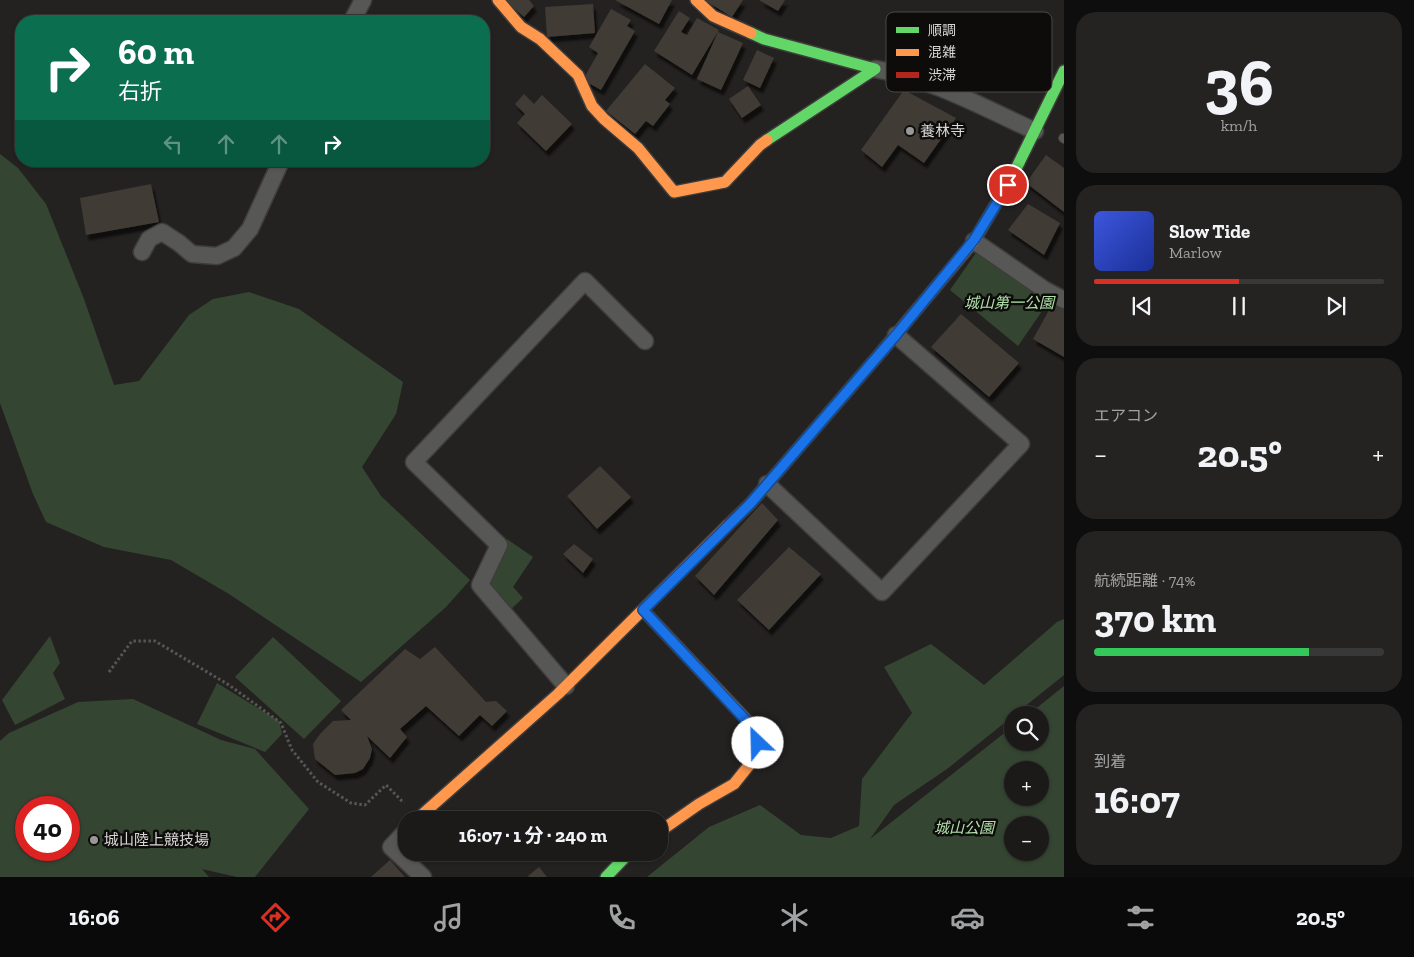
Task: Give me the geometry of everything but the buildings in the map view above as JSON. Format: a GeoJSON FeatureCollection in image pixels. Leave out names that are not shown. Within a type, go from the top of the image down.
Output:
{"type":"FeatureCollection","features":[{"type":"Feature","properties":{"kind":"street"},"geometry":{"type":"LineString","coordinates":[[355,15],[363,0]]}},
{"type":"Feature","properties":{"kind":"street"},"geometry":{"type":"LineString","coordinates":[[498,0],[521,26],[540,39],[578,75],[592,106],[604,119],[638,148],[674,192],[725,182],[760,145],[875,68]]}},
{"type":"Feature","properties":{"kind":"street"},"geometry":{"type":"LineString","coordinates":[[696,0],[713,16],[764,39],[886,70]]}},
{"type":"Feature","properties":{"kind":"street"},"geometry":{"type":"LineString","coordinates":[[426,811],[566,686],[750,504],[896,335],[974,240],[1008,185],[1039,127],[1064,71]]}},
{"type":"Feature","properties":{"kind":"street"},"geometry":{"type":"LineString","coordinates":[[950,92],[1039,127]]}},
{"type":"Feature","properties":{"kind":"street"},"geometry":{"type":"LineString","coordinates":[[142,252],[149,239],[162,232],[179,242],[192,254],[218,256],[234,248],[250,229],[278,167]]}},
{"type":"Feature","properties":{"kind":"street"},"geometry":{"type":"LineString","coordinates":[[974,240],[1045,290],[1064,300]]}},
{"type":"Feature","properties":{"kind":"street"},"geometry":{"type":"LineString","coordinates":[[566,686],[480,585],[499,545],[414,462],[585,281],[645,341]]}},
{"type":"Feature","properties":{"kind":"street"},"geometry":{"type":"LineString","coordinates":[[767,484],[882,592],[1021,444],[896,335]]}},
{"type":"Feature","properties":{"kind":"street"},"geometry":{"type":"LineString","coordinates":[[643,610],[757,732],[758,754],[734,784],[699,804],[668,826]]}},
{"type":"Feature","properties":{"kind":"street"},"geometry":{"type":"LineString","coordinates":[[398,840],[391,847],[398,854]]}},
{"type":"Feature","properties":{"kind":"street"},"geometry":{"type":"LineString","coordinates":[[406,861],[423,877]]}},
{"type":"Feature","properties":{"kind":"street"},"geometry":{"type":"LineString","coordinates":[[606,877],[621,861]]}},
{"type":"Feature","properties":{"kind":"path"},"geometry":{"type":"LineString","coordinates":[[109,672],[132,641],[155,641],[230,685],[281,723],[292,750],[318,782],[351,803],[365,805],[386,785],[411,811]]}},
{"type":"Feature","properties":{"kind":"green space"},"geometry":{"type":"Polygon","coordinates":[[[0,154],[18,168],[46,204],[84,299],[114,385],[139,381],[189,315],[213,299],[249,292],[299,309],[403,382],[396,414],[362,467],[381,496],[470,580],[446,607],[361,682],[229,594],[171,560],[104,547],[46,522],[33,494],[0,403],[0,154]]]}},
{"type":"Feature","properties":{"kind":"green space","name":"城山第一公園"},"geometry":{"type":"Polygon","coordinates":[[[978,250],[1051,298],[1018,346],[950,290],[978,250]]]}},
{"type":"Feature","properties":{"kind":"green space"},"geometry":{"type":"Polygon","coordinates":[[[507,539],[533,557],[513,587],[523,598],[508,612],[484,586],[507,539]]]}},
{"type":"Feature","properties":{"kind":"green space","name":"城山公園"},"geometry":{"type":"Polygon","coordinates":[[[1064,619],[1064,675],[1025,706],[1004,706],[1004,723],[947,769],[894,805],[870,839],[1004,733],[1004,751],[1049,751],[1049,706],[1039,706],[1064,686],[1064,877],[647,877],[709,827],[760,805],[801,835],[831,838],[859,826],[862,779],[912,713],[884,667],[931,644],[984,685],[1057,622],[1064,619]]]}},
{"type":"Feature","properties":{"kind":"green space"},"geometry":{"type":"Polygon","coordinates":[[[50,636],[60,663],[53,673],[65,699],[15,725],[2,700],[50,636]]]}},
{"type":"Feature","properties":{"kind":"green space"},"geometry":{"type":"Polygon","coordinates":[[[273,637],[341,701],[304,739],[235,677],[273,637]]]}},
{"type":"Feature","properties":{"kind":"green space"},"geometry":{"type":"Polygon","coordinates":[[[217,683],[279,721],[282,734],[265,752],[197,724],[217,683]]]}},
{"type":"Feature","properties":{"kind":"green space"},"geometry":{"type":"Polygon","coordinates":[[[133,699],[221,740],[255,749],[309,809],[255,877],[237,877],[202,869],[209,877],[0,877],[0,741],[9,733],[78,702],[133,699]]]}},
{"type":"Feature","properties":{"kind":"traffic: fast"},"geometry":{"type":"LineString","coordinates":[[751,33],[764,39],[875,69],[767,140]]}},
{"type":"Feature","properties":{"kind":"traffic: fast"},"geometry":{"type":"LineString","coordinates":[[999,199],[1008,185],[1064,71]]}},
{"type":"Feature","properties":{"kind":"traffic: fast"},"geometry":{"type":"LineString","coordinates":[[606,877],[621,861]]}},
{"type":"Feature","properties":{"kind":"traffic: slow"},"geometry":{"type":"LineString","coordinates":[[498,0],[521,27],[540,39],[578,75],[592,106],[604,119],[638,148],[674,192],[725,182],[767,140]]}},
{"type":"Feature","properties":{"kind":"traffic: slow"},"geometry":{"type":"LineString","coordinates":[[696,0],[713,16],[751,33]]}},
{"type":"Feature","properties":{"kind":"traffic: slow"},"geometry":{"type":"LineString","coordinates":[[883,350],[974,241],[999,199]]}},
{"type":"Feature","properties":{"kind":"traffic: slow"},"geometry":{"type":"LineString","coordinates":[[426,811],[558,694],[728,525]]}},
{"type":"Feature","properties":{"kind":"traffic: slow"},"geometry":{"type":"LineString","coordinates":[[643,610],[757,731],[758,754],[734,784],[699,804],[668,826]]}},
{"type":"Feature","properties":{"kind":"traffic: jam"},"geometry":{"type":"LineString","coordinates":[[728,525],[750,504],[883,350]]}},
{"type":"Feature","properties":{"kind":"place","name":"養林寺"},"geometry":{"type":"Point","coordinates":[910,131]}},
{"type":"Feature","properties":{"kind":"place","name":"城山陸上競技場"},"geometry":{"type":"Point","coordinates":[94,840]}},
{"type":"Feature","properties":{"kind":"route"},"geometry":{"type":"LineString","coordinates":[[758,743],[757,732],[643,610],[750,504],[896,335],[974,240],[1008,185]]}}]}
